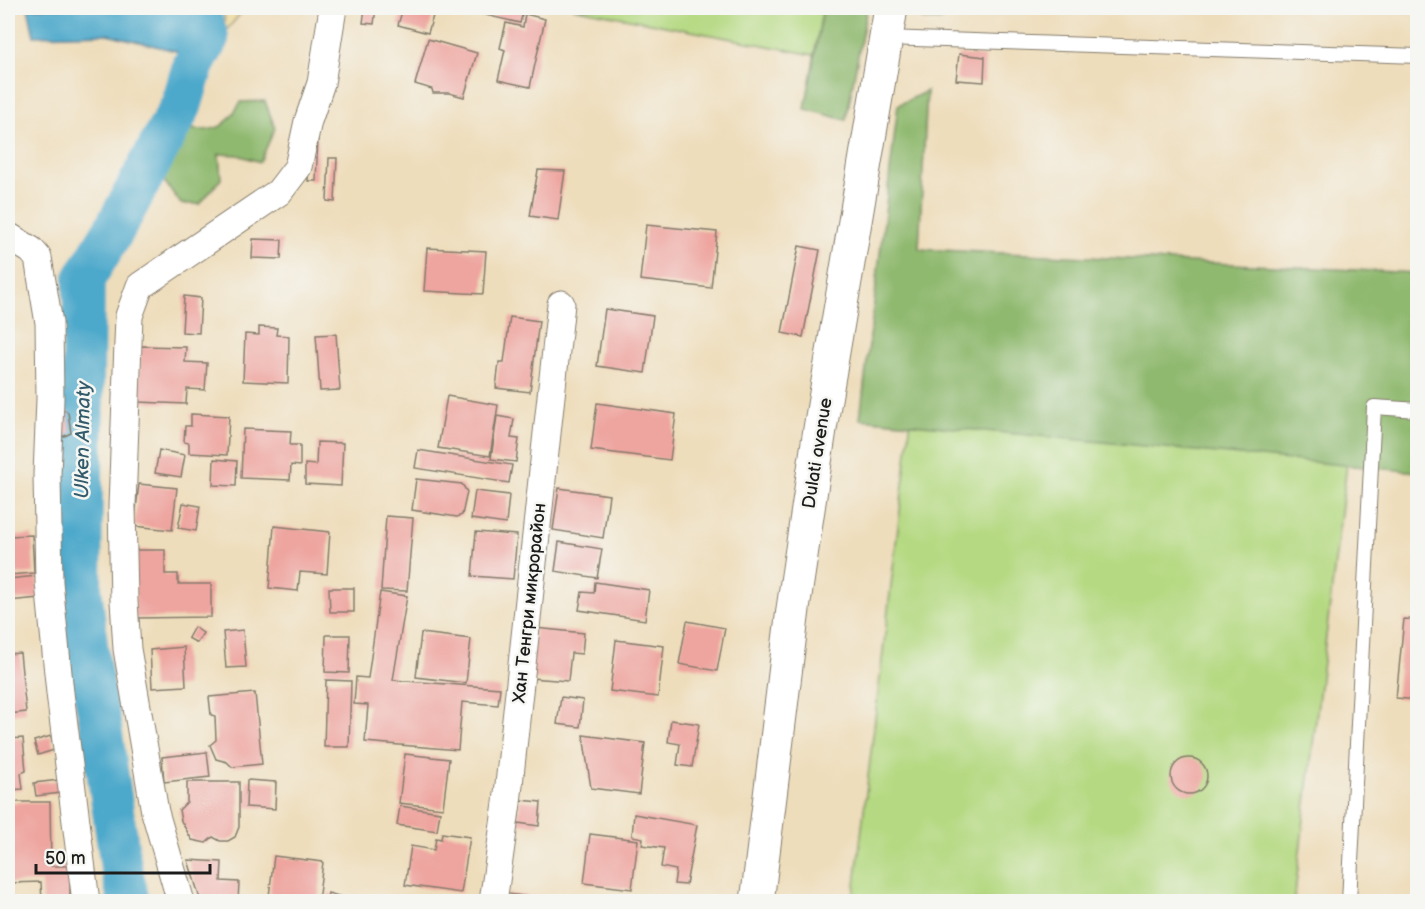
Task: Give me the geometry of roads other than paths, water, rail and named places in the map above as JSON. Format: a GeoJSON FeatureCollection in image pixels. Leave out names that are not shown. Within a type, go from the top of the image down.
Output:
{"type":"FeatureCollection","features":[{"type":"Feature","properties":{"kind":"main road","name":"Dulati avenue"},"geometry":{"type":"LineString","coordinates":[[757,902],[793,609],[820,429],[888,23]]}},
{"type":"Feature","properties":{"kind":"street"},"geometry":{"type":"LineString","coordinates":[[181,902],[155,812],[127,650],[122,506],[129,316],[140,286],[279,192],[298,167],[308,122],[321,83],[333,8]]}},
{"type":"Feature","properties":{"kind":"street"},"geometry":{"type":"LineString","coordinates":[[8,236],[31,249],[38,258],[49,323],[50,399],[47,475],[49,582],[60,693],[86,902]]}},
{"type":"Feature","properties":{"kind":"street","name":"Хан Тенгри микрорайон"},"geometry":{"type":"LineString","coordinates":[[493,902],[507,803],[561,304]]}},
{"type":"Feature","properties":{"kind":"lane"},"geometry":{"type":"LineString","coordinates":[[888,23],[1418,56]]}},
{"type":"Feature","properties":{"kind":"lane"},"geometry":{"type":"LineString","coordinates":[[1349,902],[1374,407],[1418,410]]}},
{"type":"Feature","properties":{"kind":"water"},"geometry":{"type":"Polygon","coordinates":[[[28,8],[212,8],[216,39],[196,44],[192,55],[107,34],[34,36],[28,8]]]}},
{"type":"Feature","properties":{"kind":"waterway","name":"Ulken Almaty"},"geometry":{"type":"LineString","coordinates":[[129,902],[121,867],[102,734],[89,663],[81,587],[84,279],[115,228],[181,106],[193,66],[208,38],[197,8]]}}]}
